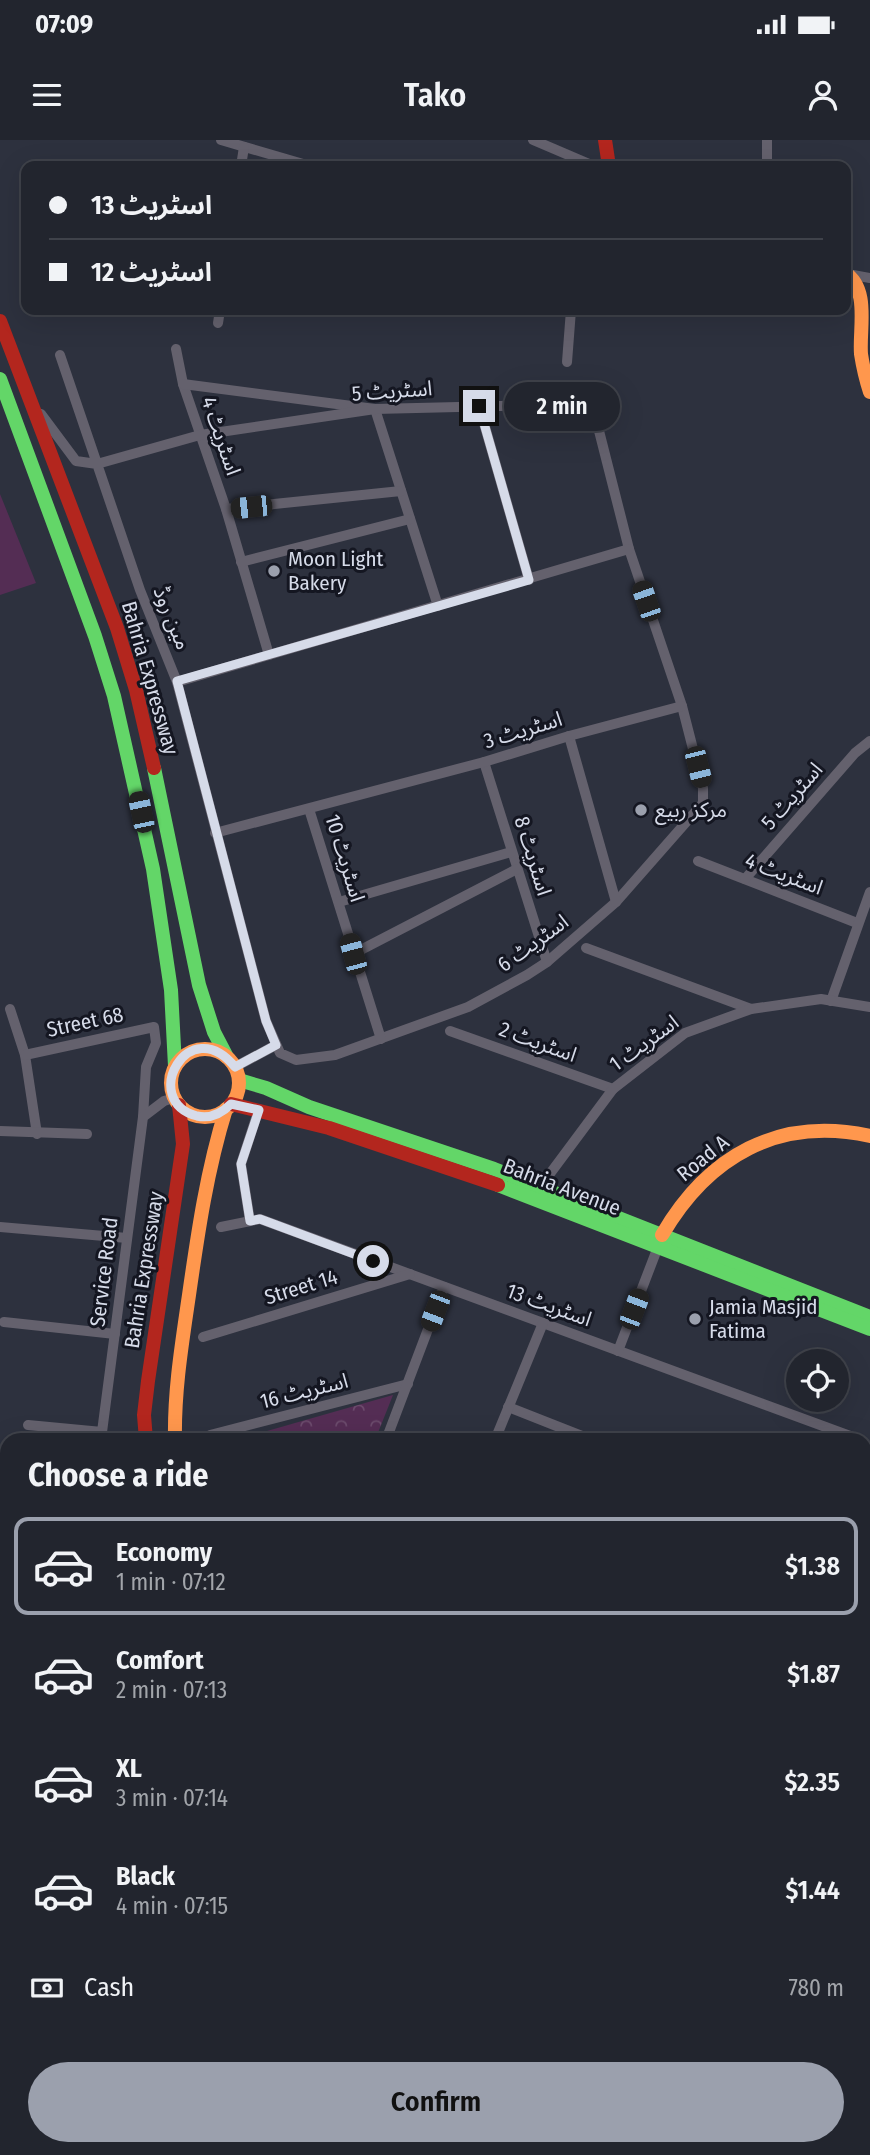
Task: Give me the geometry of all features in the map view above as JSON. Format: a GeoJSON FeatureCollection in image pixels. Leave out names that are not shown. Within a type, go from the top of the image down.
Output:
{"type":"FeatureCollection","features":[{"type":"Feature","properties":{"kind":"main road"},"geometry":{"type":"LineString","coordinates":[[605,140],[608,161]]}},
{"type":"Feature","properties":{"kind":"main road"},"geometry":{"type":"LineString","coordinates":[[851,276],[864,288],[867,302],[860,349],[870,392]]}},
{"type":"Feature","properties":{"kind":"main road","name":"Bahria Expressway"},"geometry":{"type":"LineString","coordinates":[[0,321],[117,628],[136,690],[199,985],[211,1025],[234,1068]]}},
{"type":"Feature","properties":{"kind":"main road","name":"Bahria Expressway"},"geometry":{"type":"LineString","coordinates":[[0,379],[95,636],[114,696],[153,869],[171,990],[175,1066]]}},
{"type":"Feature","properties":{"kind":"main road"},"geometry":{"type":"LineString","coordinates":[[174,1433],[175,1382],[201,1203],[214,1146],[237,1093],[234,1068],[216,1051],[205,1048],[193,1050],[183,1056],[175,1066],[170,1082],[176,1102],[185,1111],[202,1117],[218,1114],[229,1107]]}},
{"type":"Feature","properties":{"kind":"main road","name":"Bahria Avenue"},"geometry":{"type":"LineString","coordinates":[[234,1068],[287,1098],[494,1169],[540,1194]]}},
{"type":"Feature","properties":{"kind":"main road","name":"Bahria Expressway"},"geometry":{"type":"LineString","coordinates":[[146,1433],[148,1381],[183,1143],[176,1102]]}},
{"type":"Feature","properties":{"kind":"main road","name":"Bahria Avenue"},"geometry":{"type":"LineString","coordinates":[[229,1107],[259,1110],[352,1136],[540,1194],[870,1317]]}},
{"type":"Feature","properties":{"kind":"main road","name":"Road A"},"geometry":{"type":"LineString","coordinates":[[660,1240],[678,1207],[699,1182],[726,1160],[758,1143],[792,1133],[828,1130],[870,1136]]}},
{"type":"Feature","properties":{"kind":"main road","name":"Bahria Avenue"},"geometry":{"type":"LineString","coordinates":[[660,1240],[870,1329]]}},
{"type":"Feature","properties":{"kind":"street"},"geometry":{"type":"LineString","coordinates":[[221,140],[293,161]]}},
{"type":"Feature","properties":{"kind":"street"},"geometry":{"type":"LineString","coordinates":[[533,140],[582,161]]}},
{"type":"Feature","properties":{"kind":"street"},"geometry":{"type":"LineString","coordinates":[[767,140],[767,161]]}},
{"type":"Feature","properties":{"kind":"street"},"geometry":{"type":"LineString","coordinates":[[242,161],[244,147]]}},
{"type":"Feature","properties":{"kind":"street"},"geometry":{"type":"LineString","coordinates":[[851,274],[870,278]]}},
{"type":"Feature","properties":{"kind":"street"},"geometry":{"type":"LineString","coordinates":[[218,323],[219,315]]}},
{"type":"Feature","properties":{"kind":"street"},"geometry":{"type":"LineString","coordinates":[[567,362],[571,315]]}},
{"type":"Feature","properties":{"kind":"street","name":"اسٹریٹ 4"},"geometry":{"type":"LineString","coordinates":[[176,349],[183,384],[226,509],[269,655]]}},
{"type":"Feature","properties":{"kind":"street","name":"مین روڈ"},"geometry":{"type":"LineString","coordinates":[[60,355],[140,590],[177,681],[215,834],[266,1021],[276,1045]]}},
{"type":"Feature","properties":{"kind":"street"},"geometry":{"type":"LineString","coordinates":[[183,384],[375,409],[438,606]]}},
{"type":"Feature","properties":{"kind":"street"},"geometry":{"type":"LineString","coordinates":[[31,401],[76,461],[97,464]]}},
{"type":"Feature","properties":{"kind":"street","name":"اسٹریٹ 5"},"geometry":{"type":"LineString","coordinates":[[97,464],[200,435],[375,409],[577,404],[590,408],[596,419],[629,549]]}},
{"type":"Feature","properties":{"kind":"street"},"geometry":{"type":"LineString","coordinates":[[479,406],[529,580]]}},
{"type":"Feature","properties":{"kind":"street"},"geometry":{"type":"LineString","coordinates":[[226,509],[401,492]]}},
{"type":"Feature","properties":{"kind":"street"},"geometry":{"type":"LineString","coordinates":[[241,562],[410,519]]}},
{"type":"Feature","properties":{"kind":"street"},"geometry":{"type":"LineString","coordinates":[[177,681],[629,549],[682,706]]}},
{"type":"Feature","properties":{"kind":"street","name":"اسٹریٹ 3"},"geometry":{"type":"LineString","coordinates":[[215,834],[682,706]]}},
{"type":"Feature","properties":{"kind":"street","name":"اسٹریٹ 6"},"geometry":{"type":"LineString","coordinates":[[276,1045],[280,1053],[296,1060],[335,1055],[468,1007],[547,962],[616,902],[703,803],[703,788],[682,706]]}},
{"type":"Feature","properties":{"kind":"street"},"geometry":{"type":"LineString","coordinates":[[569,736],[616,902]]}},
{"type":"Feature","properties":{"kind":"street","name":"اسٹریٹ 5"},"geometry":{"type":"LineString","coordinates":[[745,879],[855,753],[870,741]]}},
{"type":"Feature","properties":{"kind":"street","name":"اسٹریٹ 8"},"geometry":{"type":"LineString","coordinates":[[484,762],[547,962]]}},
{"type":"Feature","properties":{"kind":"street","name":"اسٹریٹ 10"},"geometry":{"type":"LineString","coordinates":[[309,809],[382,1040]]}},
{"type":"Feature","properties":{"kind":"street"},"geometry":{"type":"LineString","coordinates":[[339,902],[511,852]]}},
{"type":"Feature","properties":{"kind":"street","name":"اسٹریٹ 4"},"geometry":{"type":"LineString","coordinates":[[698,861],[857,923]]}},
{"type":"Feature","properties":{"kind":"street"},"geometry":{"type":"LineString","coordinates":[[353,954],[517,869]]}},
{"type":"Feature","properties":{"kind":"street"},"geometry":{"type":"LineString","coordinates":[[831,1001],[870,892]]}},
{"type":"Feature","properties":{"kind":"street"},"geometry":{"type":"LineString","coordinates":[[586,948],[751,1009]]}},
{"type":"Feature","properties":{"kind":"street","name":"اسٹریٹ 1"},"geometry":{"type":"LineString","coordinates":[[540,1194],[549,1175],[613,1089],[685,1033],[751,1009],[821,999],[870,1007]]}},
{"type":"Feature","properties":{"kind":"street"},"geometry":{"type":"LineString","coordinates":[[10,1009],[25,1055],[37,1134]]}},
{"type":"Feature","properties":{"kind":"street","name":"Street 68"},"geometry":{"type":"LineString","coordinates":[[25,1055],[153,1027]]}},
{"type":"Feature","properties":{"kind":"street","name":"Service Road"},"geometry":{"type":"LineString","coordinates":[[28,1426],[102,1432],[143,1117],[146,1067],[156,1043],[153,1027]]}},
{"type":"Feature","properties":{"kind":"street","name":"اسٹریٹ 2"},"geometry":{"type":"LineString","coordinates":[[450,1031],[613,1089]]}},
{"type":"Feature","properties":{"kind":"street"},"geometry":{"type":"LineString","coordinates":[[234,1068],[276,1045]]}},
{"type":"Feature","properties":{"kind":"street"},"geometry":{"type":"LineString","coordinates":[[143,1117],[164,1101],[176,1102]]}},
{"type":"Feature","properties":{"kind":"street"},"geometry":{"type":"LineString","coordinates":[[250,1221],[241,1164],[259,1110]]}},
{"type":"Feature","properties":{"kind":"street"},"geometry":{"type":"LineString","coordinates":[[0,1131],[87,1134]]}},
{"type":"Feature","properties":{"kind":"street","name":"اسٹریٹ 13"},"geometry":{"type":"LineString","coordinates":[[222,1227],[260,1219],[841,1433]]}},
{"type":"Feature","properties":{"kind":"street"},"geometry":{"type":"LineString","coordinates":[[0,1227],[127,1238]]}},
{"type":"Feature","properties":{"kind":"street"},"geometry":{"type":"LineString","coordinates":[[618,1351],[660,1240]]}},
{"type":"Feature","properties":{"kind":"street","name":"Street 14"},"geometry":{"type":"LineString","coordinates":[[203,1337],[410,1274]]}},
{"type":"Feature","properties":{"kind":"street"},"geometry":{"type":"LineString","coordinates":[[389,1433],[444,1287]]}},
{"type":"Feature","properties":{"kind":"street"},"geometry":{"type":"LineString","coordinates":[[4,1322],[116,1334]]}},
{"type":"Feature","properties":{"kind":"street"},"geometry":{"type":"LineString","coordinates":[[498,1433],[543,1323]]}},
{"type":"Feature","properties":{"kind":"street","name":"اسٹریٹ 16"},"geometry":{"type":"LineString","coordinates":[[227,1433],[408,1384]]}},
{"type":"Feature","properties":{"kind":"street"},"geometry":{"type":"LineString","coordinates":[[508,1407],[574,1433]]}},
{"type":"Feature","properties":{"kind":"green space"},"geometry":{"type":"Polygon","coordinates":[[[0,494],[36,583],[0,595],[0,494]]]}},
{"type":"Feature","properties":{"kind":"green space"},"geometry":{"type":"Polygon","coordinates":[[[393,1395],[378,1433],[260,1433],[393,1395]]]}},
{"type":"Feature","properties":{"kind":"traffic: fast"},"geometry":{"type":"LineString","coordinates":[[0,379],[95,636],[114,696],[153,869],[171,990],[175,1066]]}},
{"type":"Feature","properties":{"kind":"traffic: fast"},"geometry":{"type":"LineString","coordinates":[[154,768],[199,985],[214,1032],[227,1057]]}},
{"type":"Feature","properties":{"kind":"traffic: fast"},"geometry":{"type":"LineString","coordinates":[[239,1080],[266,1088],[309,1107],[494,1169],[870,1317]]}},
{"type":"Feature","properties":{"kind":"traffic: fast"},"geometry":{"type":"LineString","coordinates":[[498,1185],[870,1329]]}},
{"type":"Feature","properties":{"kind":"traffic: slow"},"geometry":{"type":"LineString","coordinates":[[851,278],[861,299],[861,354],[870,392]]}},
{"type":"Feature","properties":{"kind":"traffic: slow"},"geometry":{"type":"LineString","coordinates":[[205,1049],[218,1052],[229,1059],[236,1070],[239,1083],[236,1096],[229,1107],[218,1114],[205,1117],[192,1114],[181,1107],[174,1096],[171,1083],[174,1070],[181,1059],[192,1052],[205,1049]]}},
{"type":"Feature","properties":{"kind":"traffic: slow"},"geometry":{"type":"LineString","coordinates":[[175,1433],[179,1367],[196,1248],[208,1178],[226,1109]]}},
{"type":"Feature","properties":{"kind":"traffic: slow"},"geometry":{"type":"LineString","coordinates":[[662,1235],[680,1207],[701,1183],[749,1148],[776,1138],[805,1132],[837,1131],[870,1136]]}},
{"type":"Feature","properties":{"kind":"traffic: jam"},"geometry":{"type":"LineString","coordinates":[[605,140],[608,161]]}},
{"type":"Feature","properties":{"kind":"traffic: jam"},"geometry":{"type":"LineString","coordinates":[[0,321],[117,628],[136,690],[154,768]]}},
{"type":"Feature","properties":{"kind":"traffic: jam"},"geometry":{"type":"LineString","coordinates":[[231,1104],[329,1128],[498,1185]]}},
{"type":"Feature","properties":{"kind":"traffic: jam"},"geometry":{"type":"LineString","coordinates":[[145,1433],[144,1415],[148,1381],[183,1144],[179,1105]]}},
{"type":"Feature","properties":{"kind":"place","name":"Moon Light Bakery"},"geometry":{"type":"Point","coordinates":[274,571]}},
{"type":"Feature","properties":{"kind":"place","name":"مرکز ربیع"},"geometry":{"type":"Point","coordinates":[641,810]}},
{"type":"Feature","properties":{"kind":"place","name":"Jamia Masjid Fatima"},"geometry":{"type":"Point","coordinates":[695,1319]}},
{"type":"Feature","properties":{"kind":"route"},"geometry":{"type":"LineString","coordinates":[[373,1261],[260,1219],[250,1221],[241,1164],[259,1110],[231,1104],[218,1114],[202,1117],[193,1115],[179,1105],[171,1090],[170,1082],[175,1066],[183,1056],[193,1050],[205,1048],[216,1051],[227,1057],[235,1067],[276,1045],[266,1021],[215,834],[177,681],[529,580],[479,406]]}}]}
